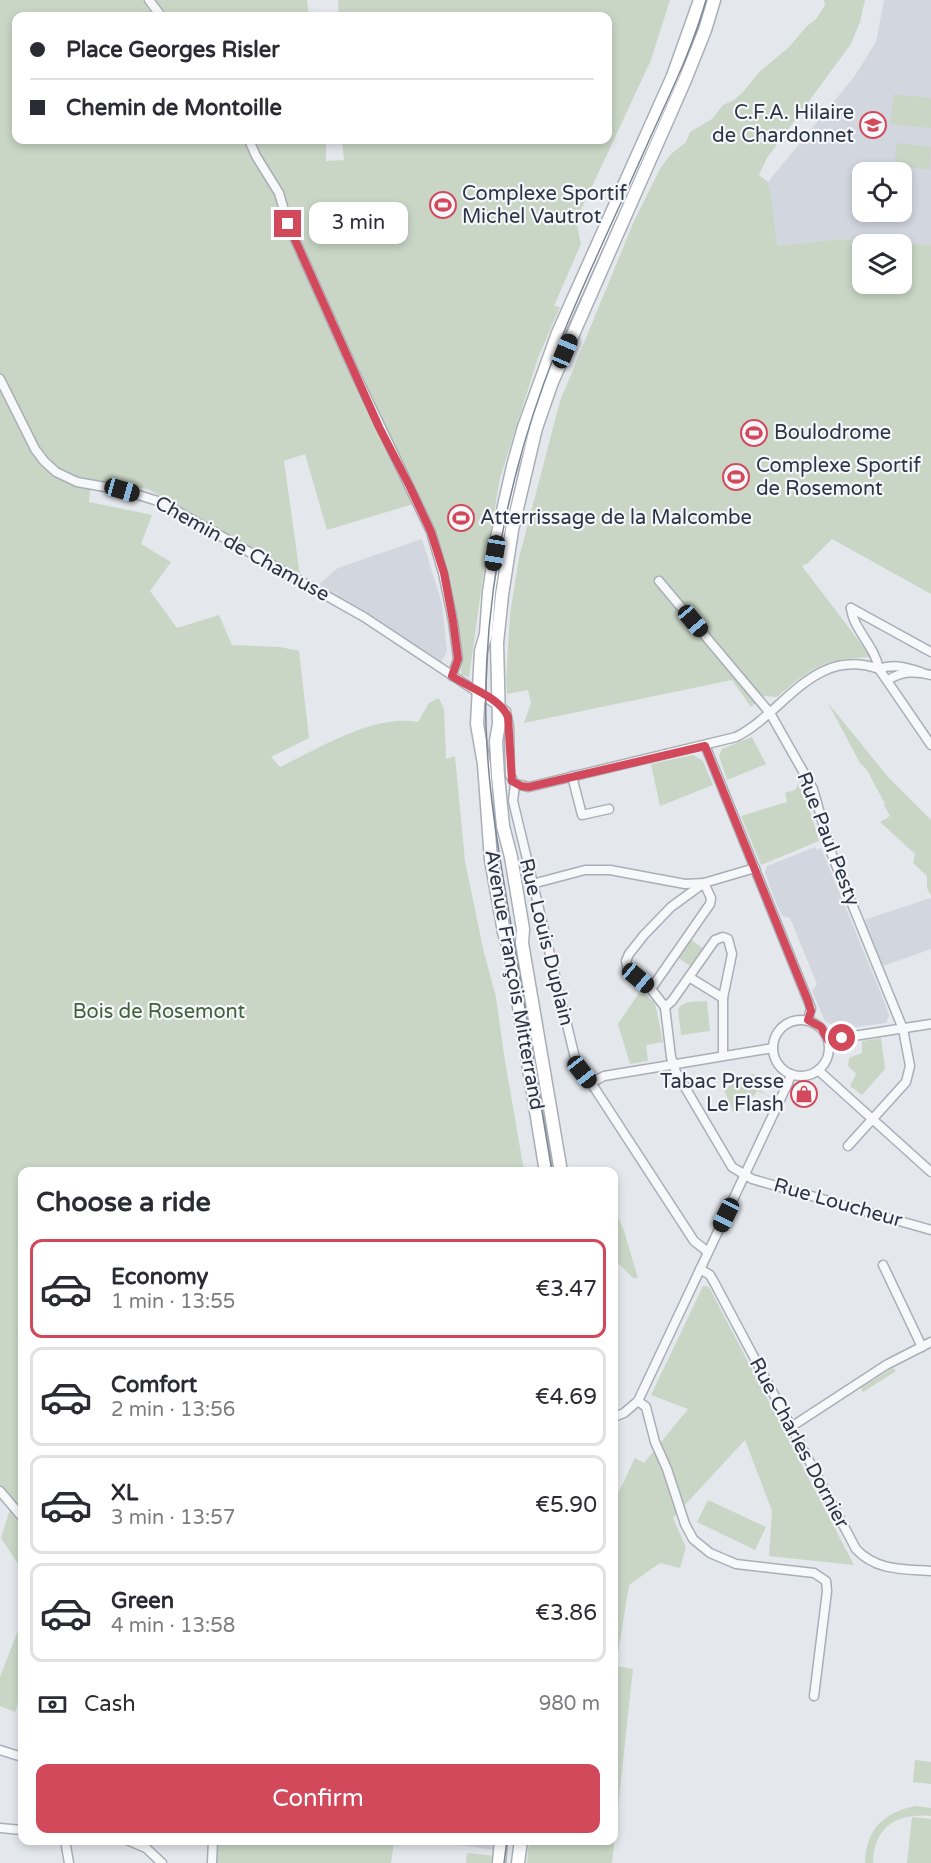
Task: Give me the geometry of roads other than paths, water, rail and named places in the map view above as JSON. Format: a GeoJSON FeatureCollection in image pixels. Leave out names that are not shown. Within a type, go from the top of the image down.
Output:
{"type":"FeatureCollection","features":[{"type":"Feature","properties":{"kind":"main road","name":"Avenue François Mitterrand"},"geometry":{"type":"LineString","coordinates":[[545,1167],[510,952],[504,932],[491,860],[484,764],[477,724],[481,651],[486,634],[489,592],[498,533],[524,427],[558,333],[673,76],[700,0]]}},
{"type":"Feature","properties":{"kind":"main road","name":"Avenue François Mitterrand"},"geometry":{"type":"LineString","coordinates":[[560,1167],[522,943],[523,929],[513,867],[500,801],[496,741],[499,724],[498,643],[502,595],[512,530],[536,428],[552,382],[685,80],[714,0]]}},
{"type":"Feature","properties":{"kind":"main road"},"geometry":{"type":"LineString","coordinates":[[499,1863],[501,1845]]}},
{"type":"Feature","properties":{"kind":"main road"},"geometry":{"type":"LineString","coordinates":[[518,1863],[520,1845]]}},
{"type":"Feature","properties":{"kind":"street"},"geometry":{"type":"LineString","coordinates":[[251,144],[279,193],[288,224],[379,427],[431,532],[444,573],[453,621],[458,659],[452,676]]}},
{"type":"Feature","properties":{"kind":"street","name":"Chemin de Chamuse"},"geometry":{"type":"LineString","coordinates":[[0,379],[35,449],[56,472],[77,482],[122,490],[160,502],[326,594],[498,704]]}},
{"type":"Feature","properties":{"kind":"street","name":"Rue Paul Pesty"},"geometry":{"type":"LineString","coordinates":[[659,581],[770,712],[813,789],[832,855],[903,1029],[910,1066],[906,1082],[848,1146]]}},
{"type":"Feature","properties":{"kind":"street"},"geometry":{"type":"LineString","coordinates":[[931,652],[851,608],[853,617],[876,654],[879,669],[931,744]]}},
{"type":"Feature","properties":{"kind":"street"},"geometry":{"type":"LineString","coordinates":[[515,784],[529,787],[736,737],[749,730],[817,673],[840,665],[855,664],[879,669],[898,666],[931,675]]}},
{"type":"Feature","properties":{"kind":"street"},"geometry":{"type":"LineString","coordinates":[[888,680],[900,672],[921,672]]}},
{"type":"Feature","properties":{"kind":"street","name":"Rue Louis Duplain"},"geometry":{"type":"LineString","coordinates":[[498,704],[506,711],[508,717],[510,775],[515,784],[513,801],[575,1058],[694,1240],[708,1252]]}},
{"type":"Feature","properties":{"kind":"street"},"geometry":{"type":"LineString","coordinates":[[705,746],[810,1008],[808,1020]]}},
{"type":"Feature","properties":{"kind":"street"},"geometry":{"type":"LineString","coordinates":[[572,776],[582,815],[609,809]]}},
{"type":"Feature","properties":{"kind":"street"},"geometry":{"type":"LineString","coordinates":[[532,884],[585,870],[610,870],[685,884],[704,883],[755,868]]}},
{"type":"Feature","properties":{"kind":"street"},"geometry":{"type":"LineString","coordinates":[[651,989],[710,904],[711,898],[704,883]]}},
{"type":"Feature","properties":{"kind":"street"},"geometry":{"type":"LineString","coordinates":[[704,883],[671,907],[629,954],[626,961],[628,970],[651,989],[666,1007],[672,1064],[732,1167],[745,1175]]}},
{"type":"Feature","properties":{"kind":"street"},"geometry":{"type":"LineString","coordinates":[[666,1007],[715,940],[723,937],[728,939],[731,944],[731,961],[723,998],[723,1055]]}},
{"type":"Feature","properties":{"kind":"street"},"geometry":{"type":"LineString","coordinates":[[689,977],[723,998]]}},
{"type":"Feature","properties":{"kind":"street"},"geometry":{"type":"LineString","coordinates":[[797,1020],[808,1020],[821,1027],[828,1040],[828,1057],[818,1070],[805,1076],[791,1074],[777,1062],[773,1048],[777,1033],[782,1027],[797,1020]]}},
{"type":"Feature","properties":{"kind":"street"},"geometry":{"type":"LineString","coordinates":[[828,1040],[931,1024]]}},
{"type":"Feature","properties":{"kind":"street"},"geometry":{"type":"LineString","coordinates":[[591,1083],[604,1076],[773,1048]]}},
{"type":"Feature","properties":{"kind":"street"},"geometry":{"type":"LineString","coordinates":[[818,1070],[931,1172]]}},
{"type":"Feature","properties":{"kind":"street"},"geometry":{"type":"LineString","coordinates":[[618,1415],[638,1401],[791,1074]]}},
{"type":"Feature","properties":{"kind":"street","name":"Rue Loucheur"},"geometry":{"type":"LineString","coordinates":[[745,1175],[931,1230]]}},
{"type":"Feature","properties":{"kind":"street"},"geometry":{"type":"LineString","coordinates":[[883,1265],[922,1347]]}},
{"type":"Feature","properties":{"kind":"street","name":"Rue Charles Dornier"},"geometry":{"type":"LineString","coordinates":[[700,1269],[710,1275],[714,1282],[856,1550],[867,1559],[890,1568],[931,1571]]}},
{"type":"Feature","properties":{"kind":"street"},"geometry":{"type":"LineString","coordinates":[[791,1427],[886,1365],[931,1342]]}},
{"type":"Feature","properties":{"kind":"street"},"geometry":{"type":"LineString","coordinates":[[638,1401],[646,1407],[655,1442],[667,1469],[685,1524],[693,1539],[710,1553],[736,1564],[814,1573],[826,1581],[827,1591],[814,1696]]}},
{"type":"Feature","properties":{"kind":"street"},"geometry":{"type":"LineString","coordinates":[[0,1491],[18,1511]]}},
{"type":"Feature","properties":{"kind":"street"},"geometry":{"type":"LineString","coordinates":[[0,1750],[18,1756]]}},
{"type":"Feature","properties":{"kind":"street"},"geometry":{"type":"LineString","coordinates":[[0,1828],[18,1830]]}},
{"type":"Feature","properties":{"kind":"street"},"geometry":{"type":"LineString","coordinates":[[66,1845],[69,1863]]}},
{"type":"Feature","properties":{"kind":"street"},"geometry":{"type":"LineString","coordinates":[[144,1845],[162,1863]]}},
{"type":"Feature","properties":{"kind":"street"},"geometry":{"type":"LineString","coordinates":[[212,1845],[212,1863]]}},
{"type":"Feature","properties":{"kind":"tram line"},"geometry":{"type":"LineString","coordinates":[[551,1167],[489,778],[486,681],[493,594],[499,551],[518,466],[544,383],[582,290],[681,69],[706,0]]}},
{"type":"Feature","properties":{"kind":"tram line"},"geometry":{"type":"LineString","coordinates":[[504,1863],[506,1845]]}},
{"type":"Feature","properties":{"kind":"place","name":"C.F.A. Hilaire de Chardonnet"},"geometry":{"type":"Point","coordinates":[873,125]}},
{"type":"Feature","properties":{"kind":"place","name":"Complexe Sportif Michel Vautrot"},"geometry":{"type":"Point","coordinates":[443,205]}},
{"type":"Feature","properties":{"kind":"place","name":"Boulodrome"},"geometry":{"type":"Point","coordinates":[754,433]}},
{"type":"Feature","properties":{"kind":"place","name":"Complexe Sportif de Rosemont"},"geometry":{"type":"Point","coordinates":[736,477]}},
{"type":"Feature","properties":{"kind":"place","name":"Atterrissage de la Malcombe"},"geometry":{"type":"Point","coordinates":[461,518]}},
{"type":"Feature","properties":{"kind":"place","name":"Tabac Presse Le Flash"},"geometry":{"type":"Point","coordinates":[804,1094]}},
{"type":"Feature","properties":{"kind":"park label","name":"Bois de Rosemont"},"geometry":{"type":"Point","coordinates":[159,1012]}}]}
